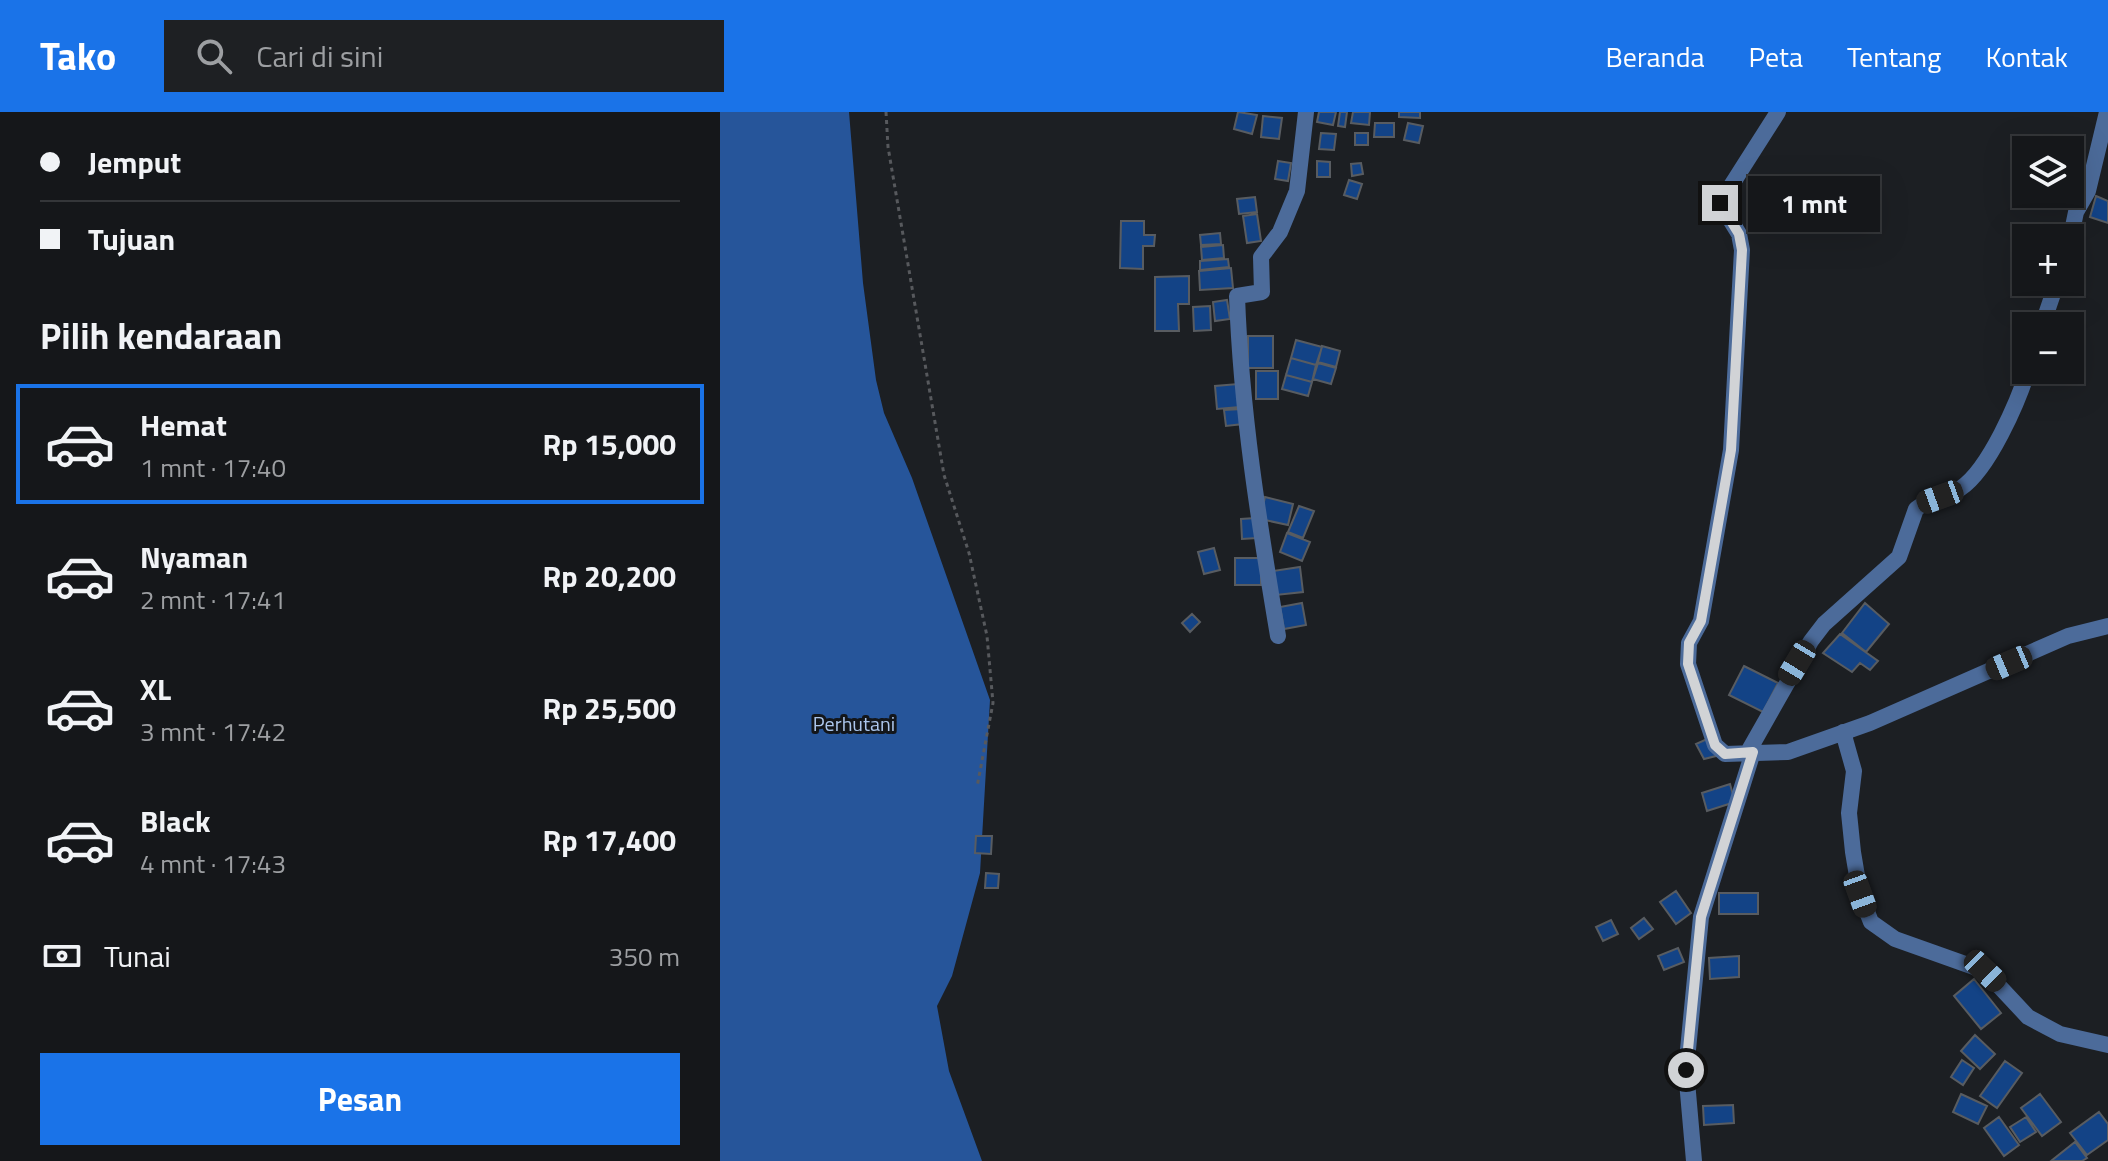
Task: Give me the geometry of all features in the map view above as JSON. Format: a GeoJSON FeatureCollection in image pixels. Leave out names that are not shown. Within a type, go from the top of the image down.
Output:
{"type":"FeatureCollection","features":[{"type":"Feature","properties":{"kind":"street"},"geometry":{"type":"LineString","coordinates":[[1278,636],[1243,402],[1237,296],[1262,292],[1261,257],[1280,232],[1297,191],[1306,112]]}},
{"type":"Feature","properties":{"kind":"street"},"geometry":{"type":"LineString","coordinates":[[1778,112],[1721,195],[1720,203],[1739,234],[1742,250],[1731,450],[1701,621],[1688,650],[1688,664],[1715,745],[1725,754],[1788,752],[1843,732],[2068,636],[2108,626]]}},
{"type":"Feature","properties":{"kind":"street"},"geometry":{"type":"LineString","coordinates":[[2074,224],[2076,212],[2088,191],[2097,141],[2107,112]]}},
{"type":"Feature","properties":{"kind":"street"},"geometry":{"type":"LineString","coordinates":[[1694,1161],[1686,1070],[1701,917],[1750,752],[1811,641],[1824,624],[1899,557],[1916,509],[1957,491],[1974,475],[2012,410],[2022,384]]}},
{"type":"Feature","properties":{"kind":"street"},"geometry":{"type":"LineString","coordinates":[[1843,732],[1854,771],[1849,813],[1853,852],[1860,894],[1871,922],[1895,939],[1985,971],[2028,1017],[2060,1034],[2108,1045]]}},
{"type":"Feature","properties":{"kind":"path"},"geometry":{"type":"LineString","coordinates":[[886,112],[888,147],[944,475],[969,553],[987,636],[993,703],[977,787]]}},
{"type":"Feature","properties":{"kind":"green space","name":"Perhutani"},"geometry":{"type":"Polygon","coordinates":[[[720,112],[849,112],[863,283],[876,380],[884,413],[912,478],[990,700],[980,873],[952,976],[937,1006],[949,1071],[982,1161],[720,1161],[720,112]]]}},
{"type":"Feature","properties":{"kind":"building"},"geometry":{"type":"Polygon","coordinates":[[[1238,112],[1257,115],[1252,134],[1234,129],[1238,112]]]}},
{"type":"Feature","properties":{"kind":"building"},"geometry":{"type":"Polygon","coordinates":[[[1319,112],[1336,112],[1333,125],[1317,122],[1319,112]]]}},
{"type":"Feature","properties":{"kind":"building"},"geometry":{"type":"Polygon","coordinates":[[[1340,112],[1347,112],[1345,127],[1338,126],[1340,112]]]}},
{"type":"Feature","properties":{"kind":"building"},"geometry":{"type":"Polygon","coordinates":[[[1353,112],[1370,112],[1369,125],[1351,123],[1353,112]]]}},
{"type":"Feature","properties":{"kind":"building"},"geometry":{"type":"Polygon","coordinates":[[[1399,112],[1420,112],[1420,118],[1399,117],[1399,112]]]}},
{"type":"Feature","properties":{"kind":"building"},"geometry":{"type":"Polygon","coordinates":[[[1263,116],[1282,118],[1279,139],[1261,137],[1263,116]]]}},
{"type":"Feature","properties":{"kind":"building"},"geometry":{"type":"Polygon","coordinates":[[[1375,123],[1394,123],[1394,137],[1374,137],[1375,123]]]}},
{"type":"Feature","properties":{"kind":"building"},"geometry":{"type":"Polygon","coordinates":[[[1408,123],[1423,126],[1419,143],[1404,140],[1408,123]]]}},
{"type":"Feature","properties":{"kind":"building"},"geometry":{"type":"Polygon","coordinates":[[[1321,133],[1336,134],[1334,150],[1319,149],[1321,133]]]}},
{"type":"Feature","properties":{"kind":"building"},"geometry":{"type":"Polygon","coordinates":[[[1355,133],[1368,133],[1368,145],[1355,145],[1355,133]]]}},
{"type":"Feature","properties":{"kind":"building"},"geometry":{"type":"Polygon","coordinates":[[[1278,161],[1291,163],[1288,181],[1275,179],[1278,161]]]}},
{"type":"Feature","properties":{"kind":"building"},"geometry":{"type":"Polygon","coordinates":[[[1317,161],[1330,162],[1330,177],[1317,177],[1317,161]]]}},
{"type":"Feature","properties":{"kind":"building"},"geometry":{"type":"Polygon","coordinates":[[[1361,163],[1363,174],[1352,176],[1351,164],[1361,163]]]}},
{"type":"Feature","properties":{"kind":"building"},"geometry":{"type":"Polygon","coordinates":[[[1349,180],[1362,184],[1357,199],[1344,195],[1349,180]]]}},
{"type":"Feature","properties":{"kind":"building"},"geometry":{"type":"Polygon","coordinates":[[[2096,196],[2108,201],[2108,223],[2090,217],[2096,196]]]}},
{"type":"Feature","properties":{"kind":"building"},"geometry":{"type":"Polygon","coordinates":[[[1255,197],[1257,212],[1239,214],[1237,199],[1255,197]]]}},
{"type":"Feature","properties":{"kind":"building"},"geometry":{"type":"Polygon","coordinates":[[[1257,214],[1261,241],[1247,243],[1243,216],[1257,214]]]}},
{"type":"Feature","properties":{"kind":"building"},"geometry":{"type":"Polygon","coordinates":[[[1121,221],[1144,221],[1144,235],[1155,235],[1154,246],[1143,246],[1143,269],[1120,268],[1121,221]]]}},
{"type":"Feature","properties":{"kind":"building"},"geometry":{"type":"Polygon","coordinates":[[[1220,233],[1221,244],[1201,245],[1200,235],[1220,233]]]}},
{"type":"Feature","properties":{"kind":"building"},"geometry":{"type":"Polygon","coordinates":[[[1223,245],[1224,258],[1202,260],[1201,247],[1223,245]]]}},
{"type":"Feature","properties":{"kind":"building"},"geometry":{"type":"Polygon","coordinates":[[[1228,259],[1229,267],[1200,270],[1200,261],[1228,259]]]}},
{"type":"Feature","properties":{"kind":"building"},"geometry":{"type":"Polygon","coordinates":[[[1231,268],[1233,288],[1200,290],[1199,271],[1231,268]]]}},
{"type":"Feature","properties":{"kind":"building"},"geometry":{"type":"Polygon","coordinates":[[[1189,276],[1189,304],[1178,304],[1179,331],[1155,331],[1155,277],[1189,276]]]}},
{"type":"Feature","properties":{"kind":"building"},"geometry":{"type":"Polygon","coordinates":[[[1227,300],[1230,319],[1215,321],[1213,302],[1227,300]]]}},
{"type":"Feature","properties":{"kind":"building"},"geometry":{"type":"Polygon","coordinates":[[[1210,306],[1211,330],[1194,331],[1193,307],[1210,306]]]}},
{"type":"Feature","properties":{"kind":"building"},"geometry":{"type":"Polygon","coordinates":[[[1248,336],[1273,336],[1273,368],[1248,368],[1248,336]]]}},
{"type":"Feature","properties":{"kind":"building"},"geometry":{"type":"Polygon","coordinates":[[[1296,340],[1322,347],[1316,365],[1291,358],[1296,340]]]}},
{"type":"Feature","properties":{"kind":"building"},"geometry":{"type":"Polygon","coordinates":[[[1322,346],[1340,351],[1336,367],[1318,362],[1322,346]]]}},
{"type":"Feature","properties":{"kind":"building"},"geometry":{"type":"Polygon","coordinates":[[[1291,358],[1316,365],[1312,382],[1286,375],[1291,358]]]}},
{"type":"Feature","properties":{"kind":"building"},"geometry":{"type":"Polygon","coordinates":[[[1318,363],[1336,368],[1331,384],[1313,379],[1318,363]]]}},
{"type":"Feature","properties":{"kind":"building"},"geometry":{"type":"Polygon","coordinates":[[[1256,371],[1278,371],[1278,399],[1256,399],[1256,371]]]}},
{"type":"Feature","properties":{"kind":"building"},"geometry":{"type":"Polygon","coordinates":[[[1286,375],[1312,382],[1308,396],[1282,389],[1286,375]]]}},
{"type":"Feature","properties":{"kind":"building"},"geometry":{"type":"Polygon","coordinates":[[[1238,384],[1240,407],[1217,409],[1215,386],[1238,384]]]}},
{"type":"Feature","properties":{"kind":"building"},"geometry":{"type":"Polygon","coordinates":[[[1242,409],[1243,424],[1226,426],[1224,410],[1242,409]]]}},
{"type":"Feature","properties":{"kind":"building"},"geometry":{"type":"Polygon","coordinates":[[[1265,497],[1293,504],[1288,525],[1260,519],[1265,497]]]}},
{"type":"Feature","properties":{"kind":"building"},"geometry":{"type":"Polygon","coordinates":[[[1299,506],[1314,511],[1303,538],[1288,532],[1299,506]]]}},
{"type":"Feature","properties":{"kind":"building"},"geometry":{"type":"Polygon","coordinates":[[[1255,518],[1257,538],[1242,539],[1241,519],[1255,518]]]}},
{"type":"Feature","properties":{"kind":"building"},"geometry":{"type":"Polygon","coordinates":[[[1287,533],[1310,542],[1302,561],[1280,552],[1287,533]]]}},
{"type":"Feature","properties":{"kind":"building"},"geometry":{"type":"Polygon","coordinates":[[[1214,548],[1220,570],[1204,574],[1198,552],[1214,548]]]}},
{"type":"Feature","properties":{"kind":"building"},"geometry":{"type":"Polygon","coordinates":[[[1235,558],[1261,558],[1261,585],[1235,585],[1235,558]]]}},
{"type":"Feature","properties":{"kind":"building"},"geometry":{"type":"Polygon","coordinates":[[[1300,567],[1303,592],[1276,595],[1273,571],[1300,567]]]}},
{"type":"Feature","properties":{"kind":"building"},"geometry":{"type":"Polygon","coordinates":[[[1302,603],[1306,625],[1284,629],[1280,607],[1302,603]]]}},
{"type":"Feature","properties":{"kind":"building"},"geometry":{"type":"Polygon","coordinates":[[[1865,603],[1889,624],[1866,652],[1842,633],[1865,603]]]}},
{"type":"Feature","properties":{"kind":"building"},"geometry":{"type":"Polygon","coordinates":[[[1192,614],[1200,622],[1190,632],[1182,623],[1192,614]]]}},
{"type":"Feature","properties":{"kind":"building"},"geometry":{"type":"Polygon","coordinates":[[[1840,634],[1878,661],[1870,670],[1860,663],[1852,672],[1823,653],[1840,634]]]}},
{"type":"Feature","properties":{"kind":"building"},"geometry":{"type":"Polygon","coordinates":[[[1744,666],[1778,683],[1763,712],[1729,695],[1744,666]]]}},
{"type":"Feature","properties":{"kind":"building"},"geometry":{"type":"Polygon","coordinates":[[[1707,739],[1716,756],[1704,759],[1696,744],[1707,739]]]}},
{"type":"Feature","properties":{"kind":"building"},"geometry":{"type":"Polygon","coordinates":[[[1730,784],[1735,802],[1707,811],[1702,793],[1730,784]]]}},
{"type":"Feature","properties":{"kind":"building"},"geometry":{"type":"Polygon","coordinates":[[[976,836],[992,836],[991,854],[975,853],[976,836]]]}},
{"type":"Feature","properties":{"kind":"building"},"geometry":{"type":"Polygon","coordinates":[[[986,873],[999,874],[998,888],[985,888],[986,873]]]}},
{"type":"Feature","properties":{"kind":"building"},"geometry":{"type":"Polygon","coordinates":[[[1676,891],[1691,913],[1676,924],[1660,902],[1676,891]]]}},
{"type":"Feature","properties":{"kind":"building"},"geometry":{"type":"Polygon","coordinates":[[[1719,893],[1758,893],[1758,914],[1719,914],[1719,893]]]}},
{"type":"Feature","properties":{"kind":"building"},"geometry":{"type":"Polygon","coordinates":[[[1644,918],[1653,929],[1639,939],[1631,928],[1644,918]]]}},
{"type":"Feature","properties":{"kind":"building"},"geometry":{"type":"Polygon","coordinates":[[[1611,920],[1618,934],[1603,941],[1596,927],[1611,920]]]}},
{"type":"Feature","properties":{"kind":"building"},"geometry":{"type":"Polygon","coordinates":[[[1678,948],[1684,962],[1664,970],[1658,956],[1678,948]]]}},
{"type":"Feature","properties":{"kind":"building"},"geometry":{"type":"Polygon","coordinates":[[[1739,956],[1739,977],[1710,979],[1709,958],[1739,956]]]}},
{"type":"Feature","properties":{"kind":"building"},"geometry":{"type":"Polygon","coordinates":[[[1974,979],[2001,1013],[1981,1029],[1954,996],[1974,979]]]}},
{"type":"Feature","properties":{"kind":"building"},"geometry":{"type":"Polygon","coordinates":[[[1975,1035],[1995,1054],[1980,1069],[1961,1051],[1975,1035]]]}},
{"type":"Feature","properties":{"kind":"building"},"geometry":{"type":"Polygon","coordinates":[[[1962,1060],[1974,1068],[1963,1085],[1951,1077],[1962,1060]]]}},
{"type":"Feature","properties":{"kind":"building"},"geometry":{"type":"Polygon","coordinates":[[[2005,1061],[2022,1073],[1997,1108],[1980,1096],[2005,1061]]]}},
{"type":"Feature","properties":{"kind":"building"},"geometry":{"type":"Polygon","coordinates":[[[1961,1094],[1987,1106],[1978,1124],[1953,1112],[1961,1094]]]}},
{"type":"Feature","properties":{"kind":"building"},"geometry":{"type":"Polygon","coordinates":[[[2040,1094],[2061,1122],[2042,1136],[2021,1108],[2040,1094]]]}},
{"type":"Feature","properties":{"kind":"building"},"geometry":{"type":"Polygon","coordinates":[[[1733,1105],[1734,1123],[1704,1125],[1703,1106],[1733,1105]]]}},
{"type":"Feature","properties":{"kind":"building"},"geometry":{"type":"Polygon","coordinates":[[[2099,1112],[2108,1124],[2108,1140],[2087,1155],[2070,1133],[2099,1112]]]}},
{"type":"Feature","properties":{"kind":"building"},"geometry":{"type":"Polygon","coordinates":[[[1999,1117],[2019,1145],[2004,1156],[1984,1128],[1999,1117]]]}},
{"type":"Feature","properties":{"kind":"building"},"geometry":{"type":"Polygon","coordinates":[[[2026,1117],[2036,1132],[2020,1142],[2010,1127],[2026,1117]]]}},
{"type":"Feature","properties":{"kind":"building"},"geometry":{"type":"Polygon","coordinates":[[[2075,1142],[2087,1158],[2082,1161],[2051,1161],[2075,1142]]]}},
{"type":"Feature","properties":{"kind":"route"},"geometry":{"type":"LineString","coordinates":[[1686,1070],[1691,988],[1701,917],[1753,752],[1725,754],[1715,745],[1688,664],[1689,643],[1700,626],[1731,450],[1742,250],[1736,227],[1726,217],[1720,203]]}}]}
